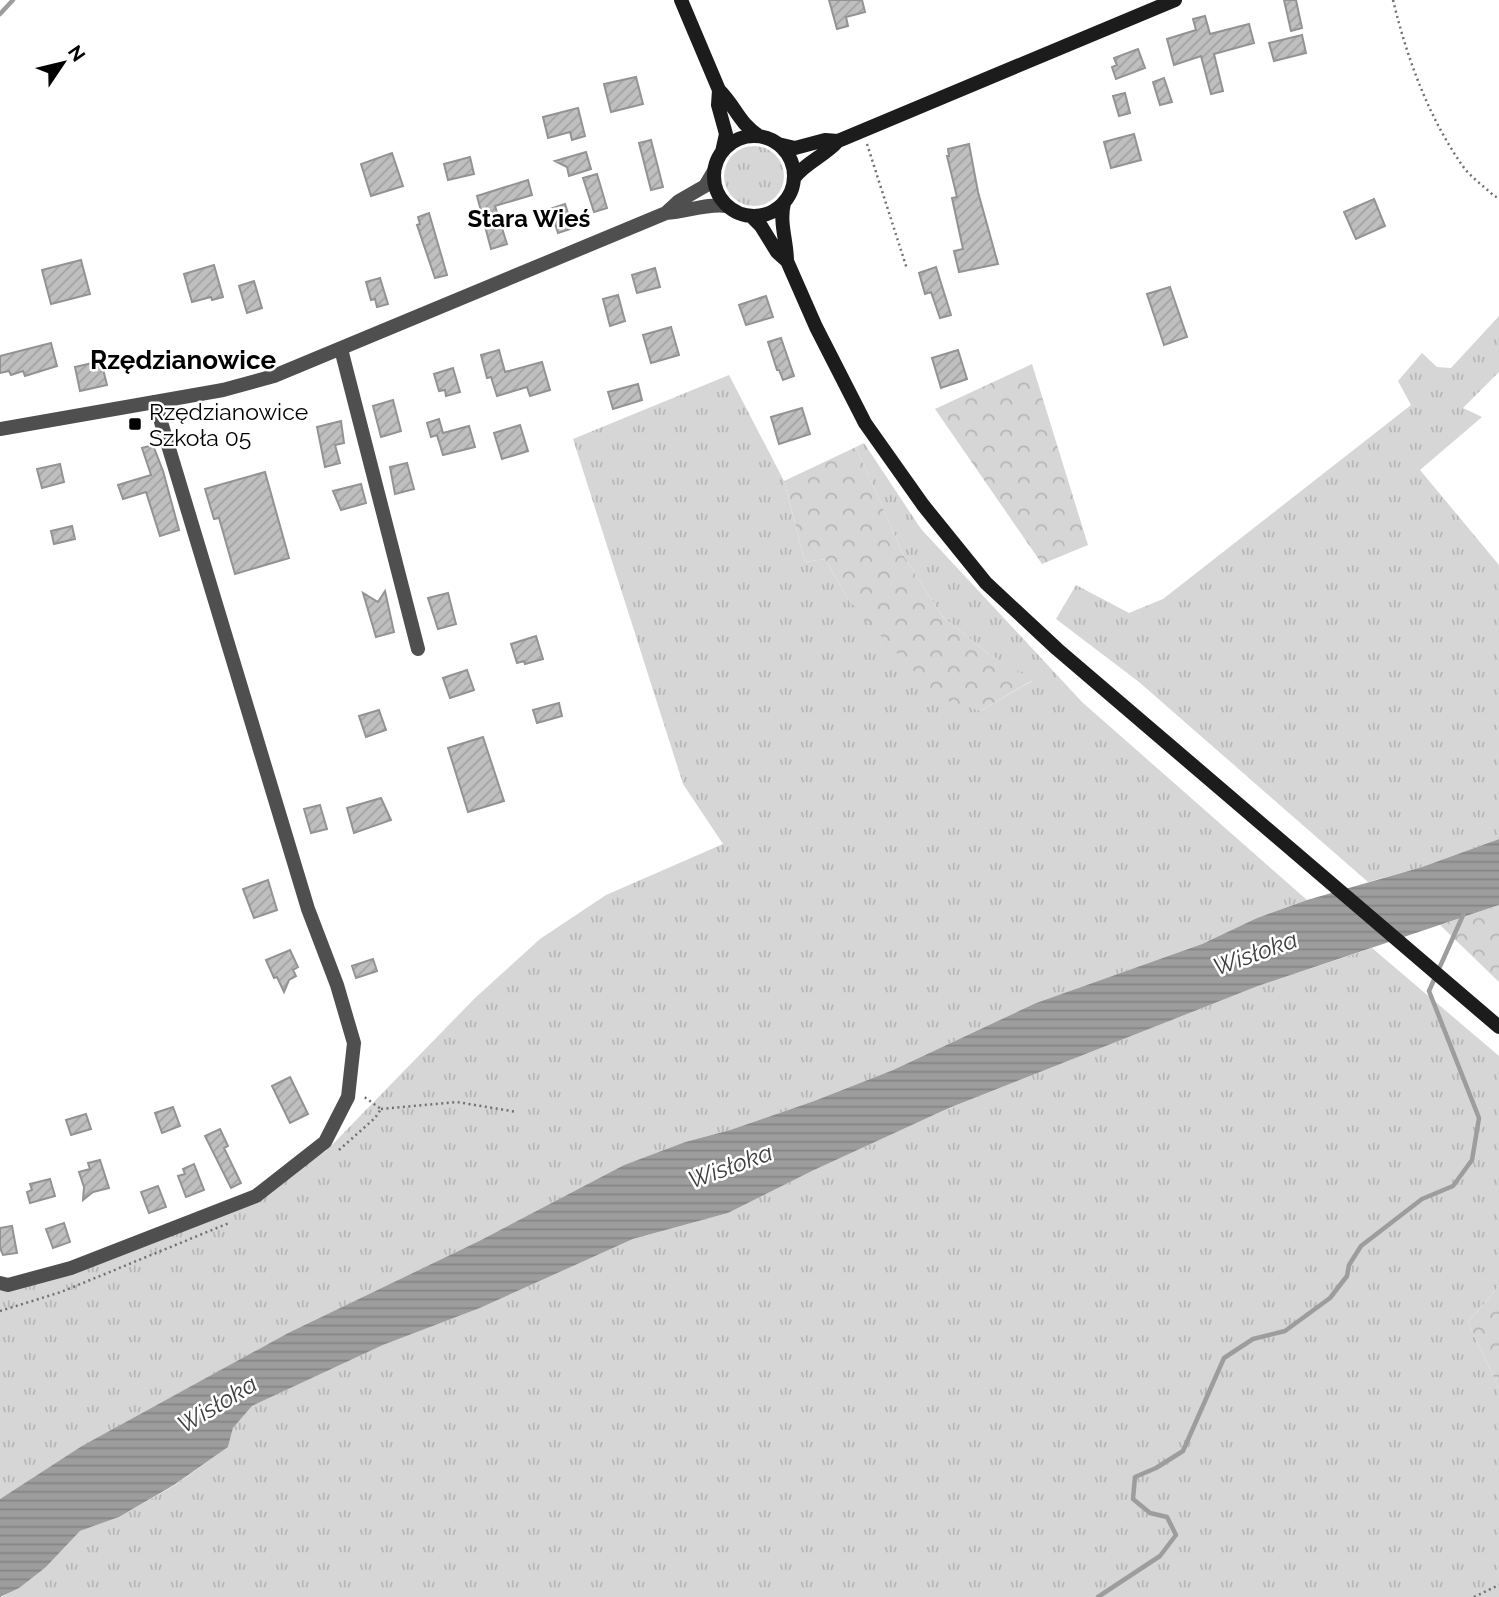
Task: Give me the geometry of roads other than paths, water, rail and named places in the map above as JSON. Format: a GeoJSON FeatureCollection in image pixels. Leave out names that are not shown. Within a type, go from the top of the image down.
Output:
{"type":"FeatureCollection","features":[{"type":"Feature","properties":{"kind":"main road"},"geometry":{"type":"LineString","coordinates":[[681,0],[719,90],[729,101],[744,127],[778,144],[795,148],[838,141],[1175,0]]}},
{"type":"Feature","properties":{"kind":"main road"},"geometry":{"type":"LineString","coordinates":[[719,90],[718,104],[726,134],[714,171],[717,192],[727,206],[743,215],[769,214],[784,203]]}},
{"type":"Feature","properties":{"kind":"main road"},"geometry":{"type":"LineString","coordinates":[[722,152],[738,139],[759,136]]}},
{"type":"Feature","properties":{"kind":"main road"},"geometry":{"type":"LineString","coordinates":[[794,178],[803,167],[830,150],[838,141]]}},
{"type":"Feature","properties":{"kind":"main road"},"geometry":{"type":"LineString","coordinates":[[778,144],[791,160],[794,178],[780,217],[787,247],[787,261],[816,327],[866,423],[923,505],[986,583],[1057,649],[1499,1027]]}},
{"type":"Feature","properties":{"kind":"main road"},"geometry":{"type":"LineString","coordinates":[[751,216],[761,226],[777,252],[787,261]]}},
{"type":"Feature","properties":{"kind":"street"},"geometry":{"type":"LineString","coordinates":[[666,213],[679,201],[705,186],[714,171]]}},
{"type":"Feature","properties":{"kind":"street"},"geometry":{"type":"LineString","coordinates":[[0,429],[223,390],[274,376],[666,213],[683,212],[713,204],[727,206]]}},
{"type":"Feature","properties":{"kind":"street"},"geometry":{"type":"LineString","coordinates":[[341,349],[418,649]]}},
{"type":"Feature","properties":{"kind":"street"},"geometry":{"type":"LineString","coordinates":[[0,1283],[8,1284],[71,1268],[256,1196],[325,1142],[348,1097],[354,1043],[337,985],[308,909],[155,402]]}},
{"type":"Feature","properties":{"kind":"water","name":"Wisłoka"},"geometry":{"type":"Polygon","coordinates":[[[1499,839],[1499,905],[1258,986],[949,1108],[728,1213],[633,1239],[480,1308],[383,1345],[252,1406],[233,1428],[228,1447],[174,1485],[119,1517],[80,1531],[46,1567],[19,1588],[0,1597],[0,1499],[82,1446],[288,1333],[479,1241],[624,1165],[685,1142],[730,1130],[814,1101],[893,1070],[1036,1003],[1202,944],[1257,918],[1307,900],[1422,867],[1499,839]]]}},
{"type":"Feature","properties":{"kind":"waterway"},"geometry":{"type":"LineString","coordinates":[[0,14],[13,0]]}},
{"type":"Feature","properties":{"kind":"waterway"},"geometry":{"type":"LineString","coordinates":[[1098,1597],[1160,1556],[1176,1535],[1167,1517],[1150,1513],[1133,1499],[1135,1477],[1183,1451],[1224,1358],[1253,1339],[1285,1331],[1330,1298],[1347,1276],[1349,1265],[1361,1246],[1422,1199],[1453,1186],[1472,1160],[1479,1118],[1429,991],[1464,913]]}},
{"type":"Feature","properties":{"kind":"place","name":"Rzędzianowice Szkoła 05"},"geometry":{"type":"Point","coordinates":[135,424]}},
{"type":"Feature","properties":{"kind":"district","name":"Stara Wieś"},"geometry":{"type":"Point","coordinates":[529,218]}},
{"type":"Feature","properties":{"kind":"district","name":"Rzędzianowice"},"geometry":{"type":"Point","coordinates":[183,360]}}]}
